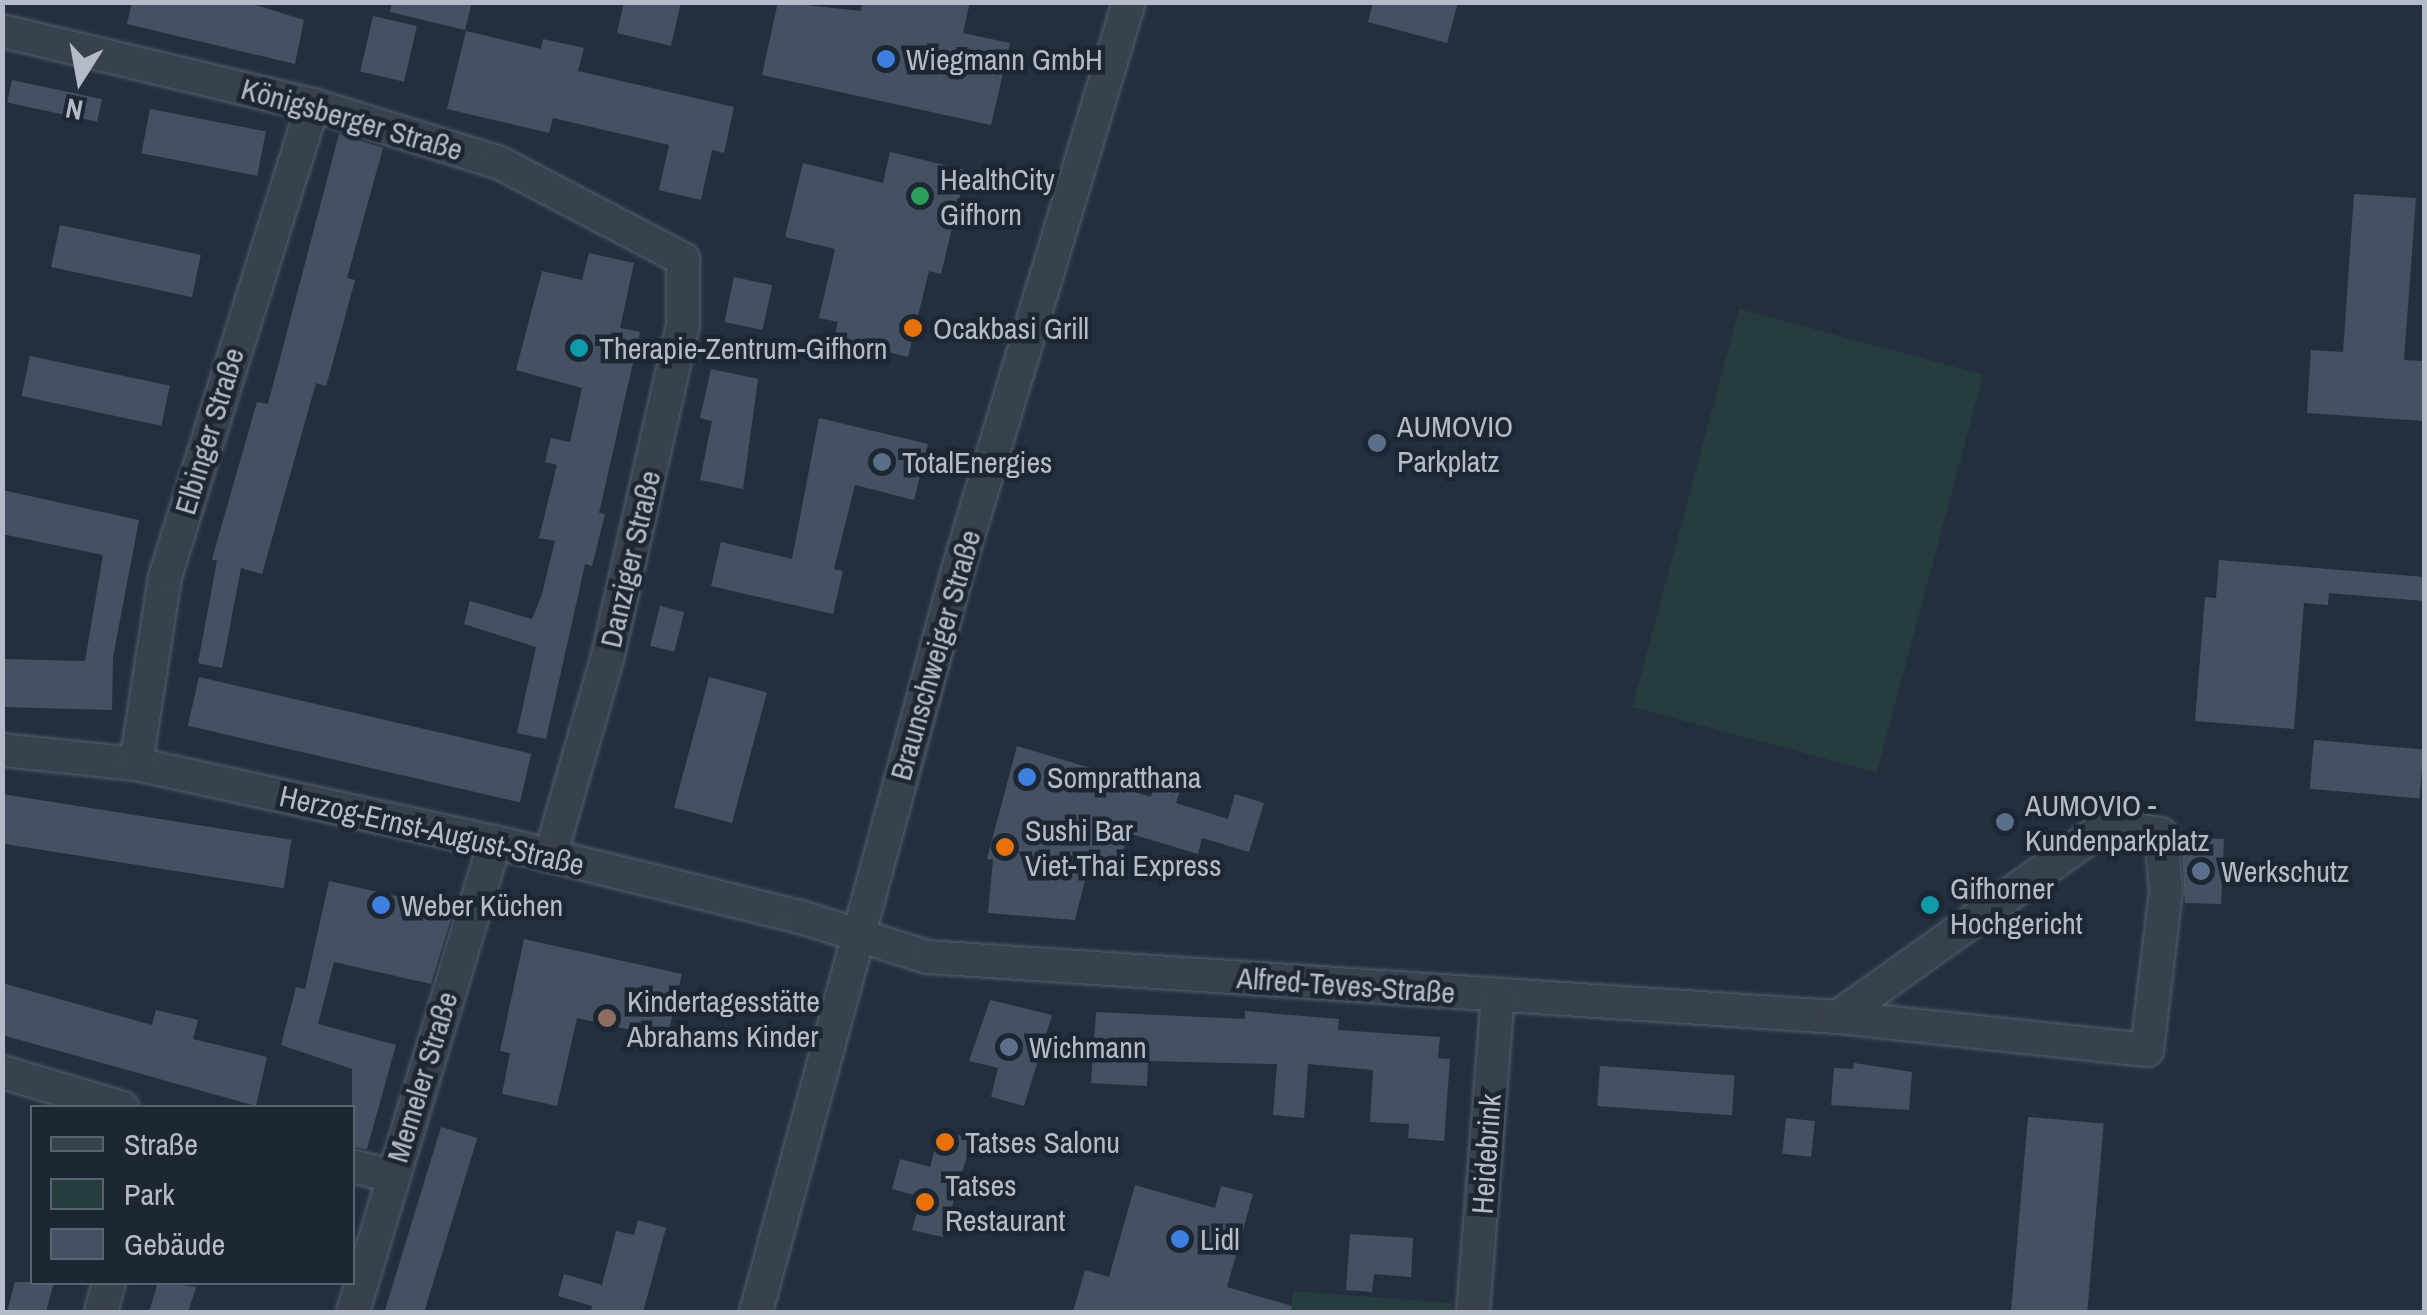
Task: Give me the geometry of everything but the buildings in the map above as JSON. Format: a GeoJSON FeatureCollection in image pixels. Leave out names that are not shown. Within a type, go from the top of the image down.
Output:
{"type":"FeatureCollection","features":[{"type":"Feature","properties":{"kind":"street","name":"Braunschweiger Straße"},"geometry":{"type":"LineString","coordinates":[[756,1312],[954,586],[1130,2]]}},
{"type":"Feature","properties":{"kind":"street","name":"Königsberger Straße"},"geometry":{"type":"LineString","coordinates":[[2,31],[312,105],[500,162],[682,259]]}},
{"type":"Feature","properties":{"kind":"street","name":"Elbinger Straße"},"geometry":{"type":"LineString","coordinates":[[136,764],[165,577],[312,105]]}},
{"type":"Feature","properties":{"kind":"street","name":"Danziger Straße"},"geometry":{"type":"LineString","coordinates":[[550,856],[607,660],[683,325],[682,259]]}},
{"type":"Feature","properties":{"kind":"street","name":"Herzog-Ernst-August-Straße"},"geometry":{"type":"LineString","coordinates":[[2,750],[136,764],[495,842],[858,933]]}},
{"type":"Feature","properties":{"kind":"street","name":"Alfred-Teves-Straße"},"geometry":{"type":"LineString","coordinates":[[858,933],[927,958],[1838,1018],[2147,1050],[2166,890],[2161,834],[2107,825],[1838,1018]]}},
{"type":"Feature","properties":{"kind":"street","name":"Memeler Straße"},"geometry":{"type":"LineString","coordinates":[[353,1312],[495,842]]}},
{"type":"Feature","properties":{"kind":"street","name":"Heidebrink"},"geometry":{"type":"LineString","coordinates":[[1474,1312],[1498,996]]}},
{"type":"Feature","properties":{"kind":"street"},"geometry":{"type":"LineString","coordinates":[[2,1072],[114,1105]]}},
{"type":"Feature","properties":{"kind":"street"},"geometry":{"type":"LineString","coordinates":[[355,1167],[392,1176]]}},
{"type":"Feature","properties":{"kind":"street"},"geometry":{"type":"LineString","coordinates":[[101,1312],[108,1285]]}},
{"type":"Feature","properties":{"kind":"green space"},"geometry":{"type":"Polygon","coordinates":[[[1739,309],[1983,374],[1877,772],[1632,707],[1739,309]]]}},
{"type":"Feature","properties":{"kind":"green space"},"geometry":{"type":"Polygon","coordinates":[[[1293,1291],[1452,1303],[1452,1312],[1291,1312],[1293,1291]]]}},
{"type":"Feature","properties":{"kind":"place","name":"Wiegmann GmbH"},"geometry":{"type":"Point","coordinates":[886,59]}},
{"type":"Feature","properties":{"kind":"place","name":"HealthCity Gifhorn"},"geometry":{"type":"Point","coordinates":[920,196]}},
{"type":"Feature","properties":{"kind":"place","name":"Ocakbasi Grill"},"geometry":{"type":"Point","coordinates":[913,328]}},
{"type":"Feature","properties":{"kind":"place","name":"Therapie-Zentrum-Gifhorn"},"geometry":{"type":"Point","coordinates":[579,348]}},
{"type":"Feature","properties":{"kind":"place","name":"AUMOVIO Parkplatz"},"geometry":{"type":"Point","coordinates":[1377,443]}},
{"type":"Feature","properties":{"kind":"place","name":"TotalEnergies"},"geometry":{"type":"Point","coordinates":[882,462]}},
{"type":"Feature","properties":{"kind":"place","name":"Sompratthana"},"geometry":{"type":"Point","coordinates":[1027,777]}},
{"type":"Feature","properties":{"kind":"place","name":"AUMOVIO - Kundenparkplatz"},"geometry":{"type":"Point","coordinates":[2005,822]}},
{"type":"Feature","properties":{"kind":"place","name":"Sushi Bar Viet-Thai Express"},"geometry":{"type":"Point","coordinates":[1005,847]}},
{"type":"Feature","properties":{"kind":"place","name":"Werkschutz"},"geometry":{"type":"Point","coordinates":[2201,871]}},
{"type":"Feature","properties":{"kind":"place","name":"Weber Küchen"},"geometry":{"type":"Point","coordinates":[381,905]}},
{"type":"Feature","properties":{"kind":"place","name":"Gifhorner Hochgericht"},"geometry":{"type":"Point","coordinates":[1930,905]}},
{"type":"Feature","properties":{"kind":"place","name":"Kindertagesstätte Abrahams Kinder"},"geometry":{"type":"Point","coordinates":[607,1018]}},
{"type":"Feature","properties":{"kind":"place","name":"Wichmann"},"geometry":{"type":"Point","coordinates":[1009,1047]}},
{"type":"Feature","properties":{"kind":"place","name":"Tatses Salonu"},"geometry":{"type":"Point","coordinates":[945,1142]}},
{"type":"Feature","properties":{"kind":"place","name":"Tatses Restaurant"},"geometry":{"type":"Point","coordinates":[925,1202]}},
{"type":"Feature","properties":{"kind":"place","name":"Lidl"},"geometry":{"type":"Point","coordinates":[1180,1239]}}]}
